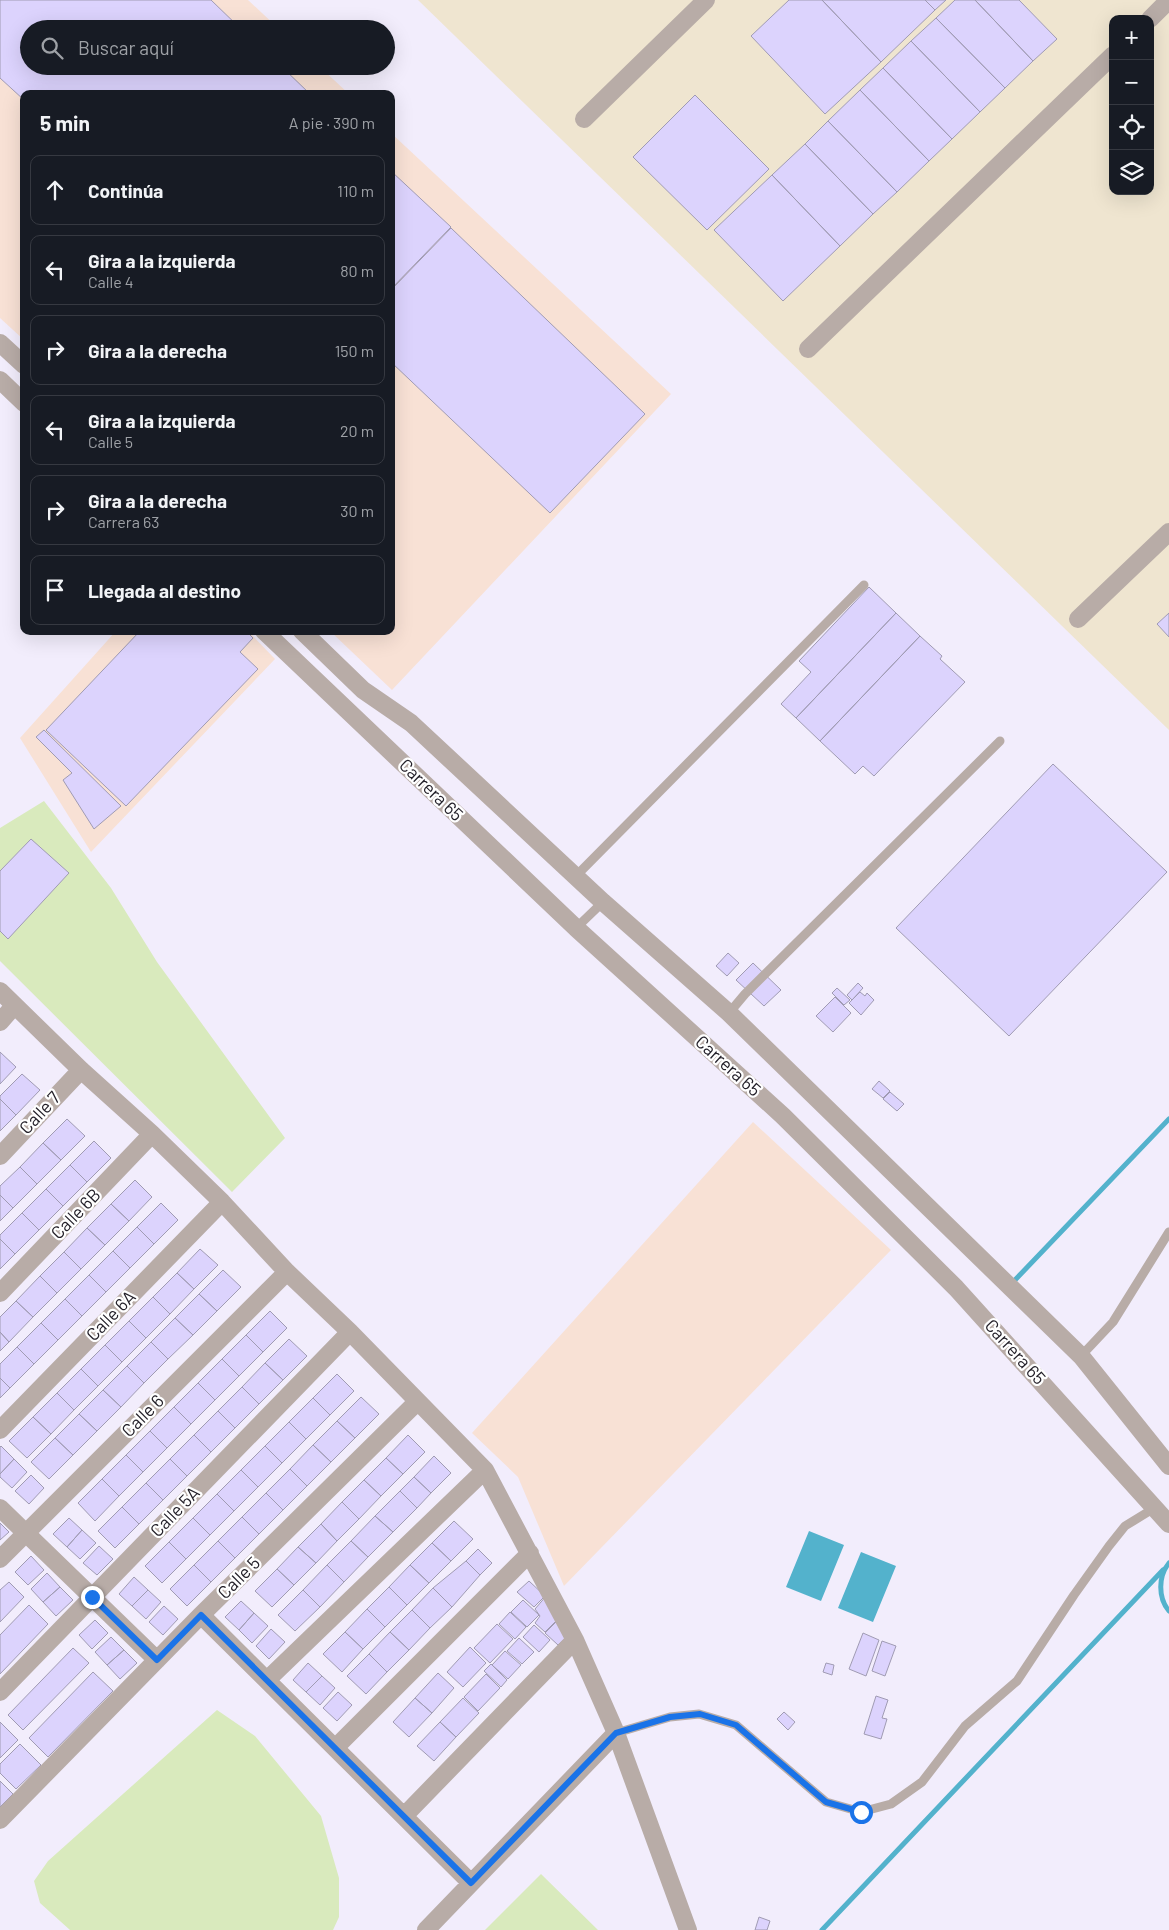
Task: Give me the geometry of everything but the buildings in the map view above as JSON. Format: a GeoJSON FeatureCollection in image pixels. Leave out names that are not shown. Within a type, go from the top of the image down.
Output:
{"type":"FeatureCollection","features":[{"type":"Feature","properties":{"kind":"street"},"geometry":{"type":"LineString","coordinates":[[584,119],[705,0]]}},
{"type":"Feature","properties":{"kind":"street"},"geometry":{"type":"LineString","coordinates":[[1154,15],[1169,0]]}},
{"type":"Feature","properties":{"kind":"street"},"geometry":{"type":"LineString","coordinates":[[808,349],[1109,59]]}},
{"type":"Feature","properties":{"kind":"street"},"geometry":{"type":"LineString","coordinates":[[0,342],[20,361]]}},
{"type":"Feature","properties":{"kind":"street"},"geometry":{"type":"LineString","coordinates":[[0,380],[20,399]]}},
{"type":"Feature","properties":{"kind":"street"},"geometry":{"type":"LineString","coordinates":[[1078,620],[1169,532]]}},
{"type":"Feature","properties":{"kind":"street","name":"Carrera 65"},"geometry":{"type":"LineString","coordinates":[[268,635],[576,928],[783,1116],[956,1288],[1156,1507],[1169,1524]]}},
{"type":"Feature","properties":{"kind":"street","name":"Carrera 65"},"geometry":{"type":"LineString","coordinates":[[306,635],[364,690],[411,723],[603,902],[729,1013],[1081,1356],[1169,1466]]}},
{"type":"Feature","properties":{"kind":"street"},"geometry":{"type":"LineString","coordinates":[[0,991],[222,1202],[287,1272],[350,1332],[485,1470],[575,1640],[616,1733],[688,1930]]}},
{"type":"Feature","properties":{"kind":"street"},"geometry":{"type":"LineString","coordinates":[[0,1022],[14,1006]]}},
{"type":"Feature","properties":{"kind":"street","name":"Calle 7"},"geometry":{"type":"LineString","coordinates":[[0,1156],[81,1070]]}},
{"type":"Feature","properties":{"kind":"street","name":"Calle 6B"},"geometry":{"type":"LineString","coordinates":[[0,1293],[152,1134]]}},
{"type":"Feature","properties":{"kind":"street","name":"Calle 6A"},"geometry":{"type":"LineString","coordinates":[[0,1430],[222,1202]]}},
{"type":"Feature","properties":{"kind":"street","name":"Calle 6"},"geometry":{"type":"LineString","coordinates":[[0,1559],[287,1272]]}},
{"type":"Feature","properties":{"kind":"street","name":"Calle 5A"},"geometry":{"type":"LineString","coordinates":[[0,1692],[350,1332]]}},
{"type":"Feature","properties":{"kind":"street","name":"Calle 5"},"geometry":{"type":"LineString","coordinates":[[0,1820],[201,1615],[417,1402]]}},
{"type":"Feature","properties":{"kind":"street"},"geometry":{"type":"LineString","coordinates":[[267,1680],[485,1470]]}},
{"type":"Feature","properties":{"kind":"street"},"geometry":{"type":"LineString","coordinates":[[0,1508],[157,1660]]}},
{"type":"Feature","properties":{"kind":"street"},"geometry":{"type":"LineString","coordinates":[[335,1748],[530,1553]]}},
{"type":"Feature","properties":{"kind":"street"},"geometry":{"type":"LineString","coordinates":[[201,1615],[471,1883]]}},
{"type":"Feature","properties":{"kind":"street"},"geometry":{"type":"LineString","coordinates":[[404,1816],[575,1640]]}},
{"type":"Feature","properties":{"kind":"street"},"geometry":{"type":"LineString","coordinates":[[426,1930],[616,1733]]}},
{"type":"Feature","properties":{"kind":"lane"},"geometry":{"type":"LineString","coordinates":[[576,876],[864,585]]}},
{"type":"Feature","properties":{"kind":"lane"},"geometry":{"type":"LineString","coordinates":[[729,1013],[745,994],[1000,741]]}},
{"type":"Feature","properties":{"kind":"lane"},"geometry":{"type":"LineString","coordinates":[[576,928],[603,902]]}},
{"type":"Feature","properties":{"kind":"lane"},"geometry":{"type":"LineString","coordinates":[[1081,1356],[1113,1322],[1169,1232]]}},
{"type":"Feature","properties":{"kind":"lane"},"geometry":{"type":"LineString","coordinates":[[616,1733],[670,1717],[700,1714],[736,1725],[826,1802],[861,1812],[890,1804],[922,1782],[964,1726],[1017,1681],[1109,1546],[1125,1526],[1156,1507]]}},
{"type":"Feature","properties":{"kind":"shaded area"},"geometry":{"type":"Polygon","coordinates":[[[0,0],[248,0],[269,20],[20,20],[20,75],[329,75],[345,90],[20,90],[20,336],[0,318],[0,0]]]}},
{"type":"Feature","properties":{"kind":"shaded area"},"geometry":{"type":"Polygon","coordinates":[[[418,0],[1169,0],[1169,730],[418,0]]]}},
{"type":"Feature","properties":{"kind":"shaded area"},"geometry":{"type":"Polygon","coordinates":[[[395,137],[671,394],[392,690],[334,635],[395,635],[395,137]]]}},
{"type":"Feature","properties":{"kind":"shaded area"},"geometry":{"type":"Polygon","coordinates":[[[112,635],[252,635],[275,659],[91,852],[20,738],[112,635]]]}},
{"type":"Feature","properties":{"kind":"shaded area"},"geometry":{"type":"Polygon","coordinates":[[[753,1122],[891,1250],[564,1586],[518,1477],[472,1433],[753,1122]]]}},
{"type":"Feature","properties":{"kind":"green space"},"geometry":{"type":"Polygon","coordinates":[[[44,801],[111,888],[157,962],[285,1138],[232,1192],[0,961],[0,828],[44,801]]]}},
{"type":"Feature","properties":{"kind":"green space"},"geometry":{"type":"Polygon","coordinates":[[[217,1710],[255,1736],[321,1816],[339,1878],[339,1917],[333,1930],[70,1930],[40,1903],[34,1881],[48,1861],[217,1710]]]}},
{"type":"Feature","properties":{"kind":"green space"},"geometry":{"type":"Polygon","coordinates":[[[541,1874],[598,1930],[485,1930],[541,1874]]]}},
{"type":"Feature","properties":{"kind":"water"},"geometry":{"type":"Polygon","coordinates":[[[809,1531],[844,1545],[821,1601],[786,1587],[809,1531]]]}},
{"type":"Feature","properties":{"kind":"water"},"geometry":{"type":"Polygon","coordinates":[[[861,1552],[896,1566],[873,1622],[838,1608],[861,1552]]]}},
{"type":"Feature","properties":{"kind":"waterway"},"geometry":{"type":"LineString","coordinates":[[1015,1280],[1169,1119]]}},
{"type":"Feature","properties":{"kind":"waterway"},"geometry":{"type":"LineString","coordinates":[[1169,1563],[1161,1580],[1161,1594],[1169,1611]]}},
{"type":"Feature","properties":{"kind":"waterway"},"geometry":{"type":"LineString","coordinates":[[822,1930],[1163,1570]]}},
{"type":"Feature","properties":{"kind":"route"},"geometry":{"type":"LineString","coordinates":[[92,1597],[157,1660],[201,1615],[471,1883],[616,1733],[670,1717],[700,1714],[736,1725],[826,1802],[861,1812]]}}]}
